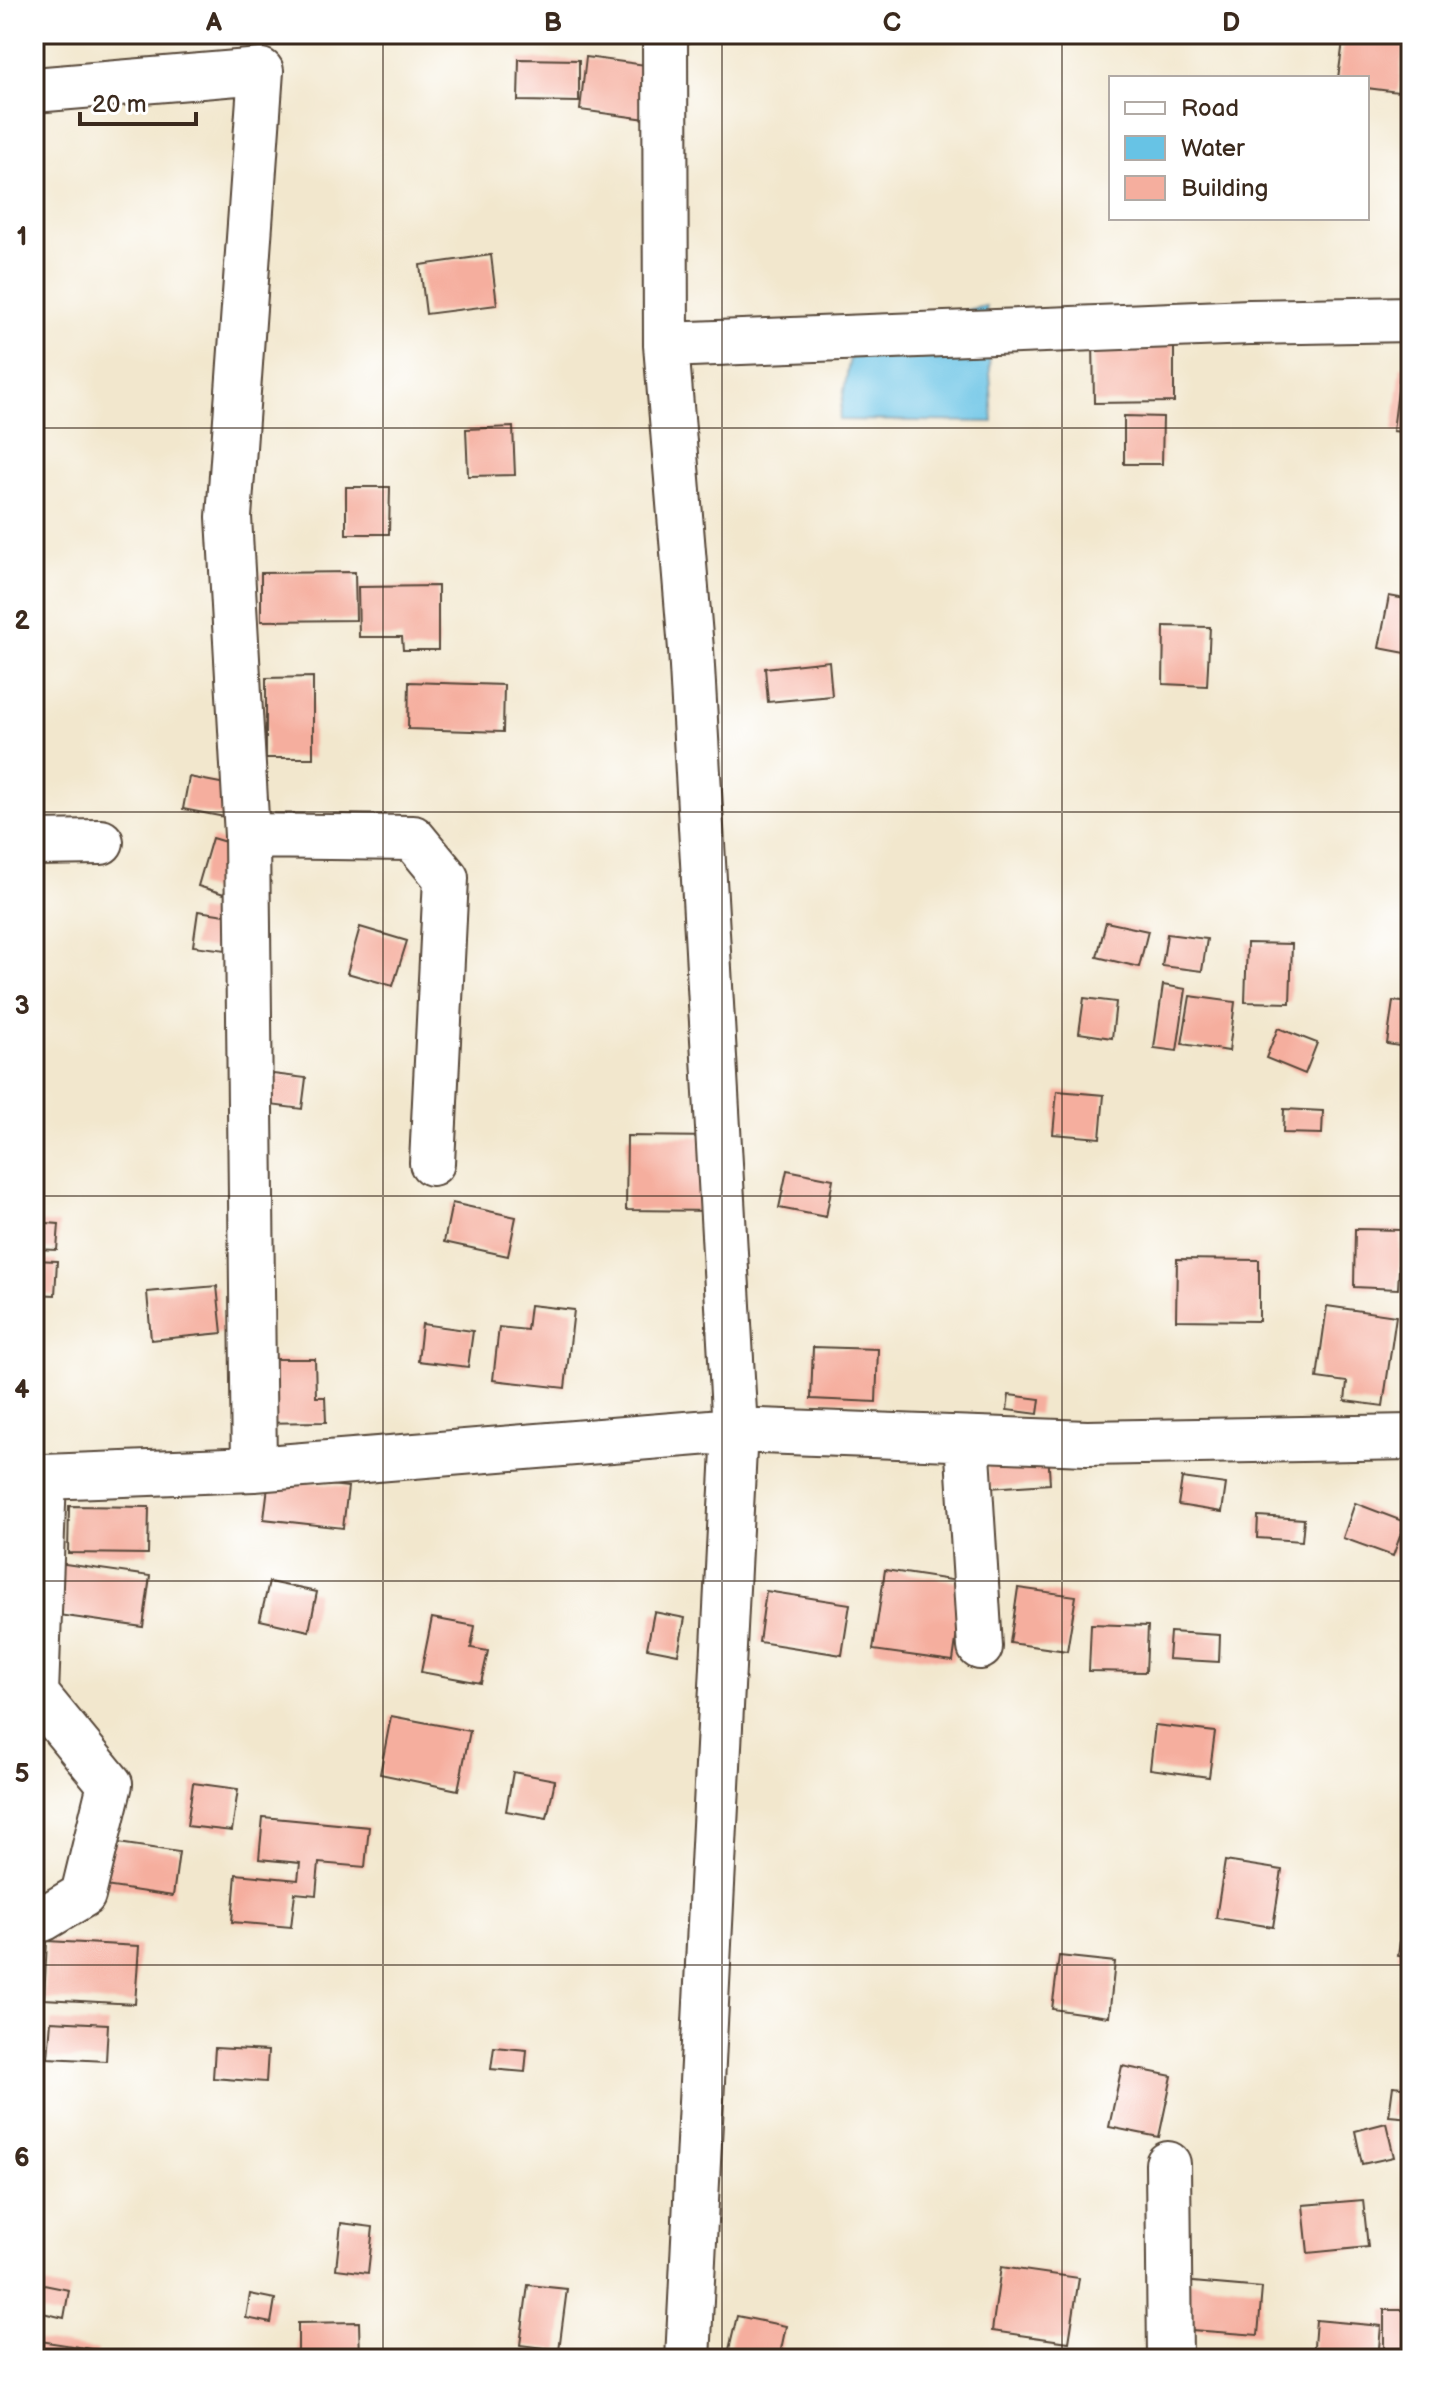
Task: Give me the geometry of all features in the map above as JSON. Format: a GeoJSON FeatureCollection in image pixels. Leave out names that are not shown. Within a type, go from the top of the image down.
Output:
{"type":"FeatureCollection","features":[{"type":"Feature","properties":{"kind":"street"},"geometry":{"type":"LineString","coordinates":[[665,34],[666,345],[691,649],[735,1430],[688,2359]]}},
{"type":"Feature","properties":{"kind":"street"},"geometry":{"type":"LineString","coordinates":[[34,90],[261,71],[229,517],[247,836],[254,1469]]}},
{"type":"Feature","properties":{"kind":"street"},"geometry":{"type":"LineString","coordinates":[[666,345],[1250,322],[1411,319]]}},
{"type":"Feature","properties":{"kind":"street"},"geometry":{"type":"LineString","coordinates":[[247,836],[413,838],[446,878],[432,1163]]}},
{"type":"Feature","properties":{"kind":"street"},"geometry":{"type":"LineString","coordinates":[[34,843],[101,842]]}},
{"type":"Feature","properties":{"kind":"street"},"geometry":{"type":"LineString","coordinates":[[34,1918],[43,1919],[83,1895],[110,1784],[36,1694],[39,1476],[254,1469],[735,1430],[1087,1443],[1411,1437]]}},
{"type":"Feature","properties":{"kind":"street"},"geometry":{"type":"LineString","coordinates":[[967,1439],[980,1647]]}},
{"type":"Feature","properties":{"kind":"street"},"geometry":{"type":"LineString","coordinates":[[1168,2164],[1170,2359]]}},
{"type":"Feature","properties":{"kind":"water"},"geometry":{"type":"Polygon","coordinates":[[[986,306],[993,422],[839,420],[854,334],[986,306]]]}},
{"type":"Feature","properties":{"kind":"building"},"geometry":{"type":"Polygon","coordinates":[[[1344,34],[1404,42],[1398,92],[1369,88],[1369,76],[1338,76],[1344,34]]]}},
{"type":"Feature","properties":{"kind":"building"},"geometry":{"type":"Polygon","coordinates":[[[586,57],[661,67],[654,120],[580,110],[586,57]]]}},
{"type":"Feature","properties":{"kind":"building"},"geometry":{"type":"Polygon","coordinates":[[[519,59],[579,60],[579,102],[518,101],[519,59]]]}},
{"type":"Feature","properties":{"kind":"building"},"geometry":{"type":"Polygon","coordinates":[[[491,255],[497,305],[426,314],[420,265],[491,255]]]}},
{"type":"Feature","properties":{"kind":"building"},"geometry":{"type":"Polygon","coordinates":[[[1093,341],[1174,341],[1174,402],[1094,403],[1093,341]]]}},
{"type":"Feature","properties":{"kind":"building"},"geometry":{"type":"Polygon","coordinates":[[[1401,366],[1411,367],[1411,433],[1393,431],[1401,366]]]}},
{"type":"Feature","properties":{"kind":"building"},"geometry":{"type":"Polygon","coordinates":[[[1124,416],[1163,417],[1162,464],[1124,464],[1124,416]]]}},
{"type":"Feature","properties":{"kind":"building"},"geometry":{"type":"Polygon","coordinates":[[[513,427],[515,475],[468,476],[466,429],[513,427]]]}},
{"type":"Feature","properties":{"kind":"building"},"geometry":{"type":"Polygon","coordinates":[[[346,487],[390,487],[389,534],[346,534],[346,487]]]}},
{"type":"Feature","properties":{"kind":"building"},"geometry":{"type":"Polygon","coordinates":[[[355,572],[356,620],[261,621],[261,573],[355,572]]]}},
{"type":"Feature","properties":{"kind":"building"},"geometry":{"type":"Polygon","coordinates":[[[438,586],[438,650],[403,650],[402,637],[359,637],[358,587],[438,586]]]}},
{"type":"Feature","properties":{"kind":"building"},"geometry":{"type":"Polygon","coordinates":[[[1389,596],[1411,600],[1411,654],[1379,648],[1389,596]]]}},
{"type":"Feature","properties":{"kind":"building"},"geometry":{"type":"Polygon","coordinates":[[[1164,626],[1210,627],[1207,686],[1163,684],[1164,626]]]}},
{"type":"Feature","properties":{"kind":"building"},"geometry":{"type":"Polygon","coordinates":[[[829,661],[832,696],[768,702],[765,668],[829,661]]]}},
{"type":"Feature","properties":{"kind":"building"},"geometry":{"type":"Polygon","coordinates":[[[313,677],[313,758],[266,758],[266,678],[313,677]]]}},
{"type":"Feature","properties":{"kind":"building"},"geometry":{"type":"Polygon","coordinates":[[[409,682],[504,685],[503,732],[408,729],[409,682]]]}},
{"type":"Feature","properties":{"kind":"building"},"geometry":{"type":"Polygon","coordinates":[[[189,777],[236,786],[230,818],[183,809],[189,777]]]}},
{"type":"Feature","properties":{"kind":"building"},"geometry":{"type":"Polygon","coordinates":[[[212,838],[239,846],[224,894],[198,886],[212,838]]]}},
{"type":"Feature","properties":{"kind":"building"},"geometry":{"type":"Polygon","coordinates":[[[198,911],[239,917],[234,951],[193,946],[198,911]]]}},
{"type":"Feature","properties":{"kind":"building"},"geometry":{"type":"Polygon","coordinates":[[[1106,922],[1148,931],[1139,967],[1097,957],[1106,922]]]}},
{"type":"Feature","properties":{"kind":"building"},"geometry":{"type":"Polygon","coordinates":[[[360,927],[407,941],[393,986],[347,973],[360,927]]]}},
{"type":"Feature","properties":{"kind":"building"},"geometry":{"type":"Polygon","coordinates":[[[1167,934],[1207,939],[1202,971],[1162,966],[1167,934]]]}},
{"type":"Feature","properties":{"kind":"building"},"geometry":{"type":"Polygon","coordinates":[[[1247,943],[1292,944],[1290,1003],[1245,1002],[1247,943]]]}},
{"type":"Feature","properties":{"kind":"building"},"geometry":{"type":"Polygon","coordinates":[[[1163,985],[1186,989],[1177,1051],[1154,1048],[1163,985]]]}},
{"type":"Feature","properties":{"kind":"building"},"geometry":{"type":"Polygon","coordinates":[[[1190,996],[1235,1002],[1229,1051],[1182,1044],[1190,996]]]}},
{"type":"Feature","properties":{"kind":"building"},"geometry":{"type":"Polygon","coordinates":[[[1084,998],[1116,1002],[1112,1038],[1079,1033],[1084,998]]]}},
{"type":"Feature","properties":{"kind":"building"},"geometry":{"type":"Polygon","coordinates":[[[1393,1001],[1411,1003],[1411,1048],[1387,1044],[1393,1001]]]}},
{"type":"Feature","properties":{"kind":"building"},"geometry":{"type":"Polygon","coordinates":[[[1278,1028],[1317,1043],[1305,1074],[1266,1058],[1278,1028]]]}},
{"type":"Feature","properties":{"kind":"building"},"geometry":{"type":"Polygon","coordinates":[[[265,1073],[306,1078],[302,1109],[262,1104],[265,1073]]]}},
{"type":"Feature","properties":{"kind":"building"},"geometry":{"type":"Polygon","coordinates":[[[1057,1091],[1104,1095],[1100,1138],[1053,1134],[1057,1091]]]}},
{"type":"Feature","properties":{"kind":"building"},"geometry":{"type":"Polygon","coordinates":[[[1284,1109],[1323,1111],[1322,1134],[1283,1133],[1284,1109]]]}},
{"type":"Feature","properties":{"kind":"building"},"geometry":{"type":"Polygon","coordinates":[[[627,1136],[717,1137],[716,1211],[626,1210],[627,1136]]]}},
{"type":"Feature","properties":{"kind":"building"},"geometry":{"type":"Polygon","coordinates":[[[787,1170],[833,1179],[826,1217],[779,1208],[787,1170]]]}},
{"type":"Feature","properties":{"kind":"building"},"geometry":{"type":"Polygon","coordinates":[[[452,1203],[516,1217],[508,1256],[444,1242],[452,1203]]]}},
{"type":"Feature","properties":{"kind":"building"},"geometry":{"type":"Polygon","coordinates":[[[34,1222],[59,1224],[57,1250],[34,1249],[34,1222]]]}},
{"type":"Feature","properties":{"kind":"building"},"geometry":{"type":"Polygon","coordinates":[[[1355,1229],[1401,1230],[1398,1289],[1354,1287],[1355,1229]]]}},
{"type":"Feature","properties":{"kind":"building"},"geometry":{"type":"Polygon","coordinates":[[[1177,1259],[1259,1260],[1259,1321],[1176,1320],[1177,1259]]]}},
{"type":"Feature","properties":{"kind":"building"},"geometry":{"type":"Polygon","coordinates":[[[34,1260],[57,1261],[55,1295],[34,1294],[34,1260]]]}},
{"type":"Feature","properties":{"kind":"building"},"geometry":{"type":"Polygon","coordinates":[[[217,1286],[222,1333],[151,1340],[147,1292],[217,1286]]]}},
{"type":"Feature","properties":{"kind":"building"},"geometry":{"type":"Polygon","coordinates":[[[530,1305],[574,1310],[565,1388],[493,1380],[499,1327],[527,1330],[530,1305]]]}},
{"type":"Feature","properties":{"kind":"building"},"geometry":{"type":"Polygon","coordinates":[[[1327,1306],[1396,1316],[1383,1406],[1345,1401],[1347,1382],[1317,1378],[1327,1306]]]}},
{"type":"Feature","properties":{"kind":"building"},"geometry":{"type":"Polygon","coordinates":[[[422,1324],[473,1331],[468,1367],[418,1361],[422,1324]]]}},
{"type":"Feature","properties":{"kind":"building"},"geometry":{"type":"Polygon","coordinates":[[[813,1347],[878,1349],[876,1402],[811,1399],[813,1347]]]}},
{"type":"Feature","properties":{"kind":"building"},"geometry":{"type":"Polygon","coordinates":[[[253,1359],[315,1359],[316,1397],[325,1397],[326,1422],[254,1423],[253,1359]]]}},
{"type":"Feature","properties":{"kind":"building"},"geometry":{"type":"Polygon","coordinates":[[[1009,1395],[1040,1399],[1038,1414],[1007,1410],[1009,1395]]]}},
{"type":"Feature","properties":{"kind":"building"},"geometry":{"type":"Polygon","coordinates":[[[1048,1450],[1050,1484],[989,1488],[987,1454],[1048,1450]]]}},
{"type":"Feature","properties":{"kind":"building"},"geometry":{"type":"Polygon","coordinates":[[[269,1478],[348,1487],[343,1528],[264,1519],[269,1478]]]}},
{"type":"Feature","properties":{"kind":"building"},"geometry":{"type":"Polygon","coordinates":[[[1182,1478],[1226,1484],[1222,1512],[1178,1505],[1182,1478]]]}},
{"type":"Feature","properties":{"kind":"building"},"geometry":{"type":"Polygon","coordinates":[[[1355,1503],[1405,1522],[1393,1556],[1343,1538],[1355,1503]]]}},
{"type":"Feature","properties":{"kind":"building"},"geometry":{"type":"Polygon","coordinates":[[[69,1506],[149,1507],[148,1554],[68,1553],[69,1506]]]}},
{"type":"Feature","properties":{"kind":"building"},"geometry":{"type":"Polygon","coordinates":[[[1258,1516],[1304,1519],[1302,1541],[1257,1538],[1258,1516]]]}},
{"type":"Feature","properties":{"kind":"building"},"geometry":{"type":"Polygon","coordinates":[[[58,1563],[150,1576],[143,1627],[51,1614],[58,1563]]]}},
{"type":"Feature","properties":{"kind":"building"},"geometry":{"type":"Polygon","coordinates":[[[885,1570],[964,1582],[953,1661],[873,1650],[885,1570]]]}},
{"type":"Feature","properties":{"kind":"building"},"geometry":{"type":"Polygon","coordinates":[[[269,1582],[317,1592],[309,1631],[260,1620],[269,1582]]]}},
{"type":"Feature","properties":{"kind":"building"},"geometry":{"type":"Polygon","coordinates":[[[1018,1588],[1076,1596],[1067,1651],[1010,1643],[1018,1588]]]}},
{"type":"Feature","properties":{"kind":"building"},"geometry":{"type":"Polygon","coordinates":[[[766,1591],[850,1604],[842,1655],[759,1642],[766,1591]]]}},
{"type":"Feature","properties":{"kind":"building"},"geometry":{"type":"Polygon","coordinates":[[[654,1612],[685,1618],[678,1654],[647,1648],[654,1612]]]}},
{"type":"Feature","properties":{"kind":"building"},"geometry":{"type":"Polygon","coordinates":[[[432,1618],[475,1626],[471,1648],[488,1651],[481,1683],[421,1672],[432,1618]]]}},
{"type":"Feature","properties":{"kind":"building"},"geometry":{"type":"Polygon","coordinates":[[[1091,1624],[1148,1626],[1146,1672],[1089,1671],[1091,1624]]]}},
{"type":"Feature","properties":{"kind":"building"},"geometry":{"type":"Polygon","coordinates":[[[1170,1632],[1220,1635],[1219,1662],[1168,1659],[1170,1632]]]}},
{"type":"Feature","properties":{"kind":"building"},"geometry":{"type":"Polygon","coordinates":[[[391,1716],[470,1731],[458,1790],[380,1774],[391,1716]]]}},
{"type":"Feature","properties":{"kind":"building"},"geometry":{"type":"Polygon","coordinates":[[[1155,1725],[1215,1732],[1209,1777],[1150,1769],[1155,1725]]]}},
{"type":"Feature","properties":{"kind":"building"},"geometry":{"type":"Polygon","coordinates":[[[513,1772],[555,1780],[547,1818],[506,1811],[513,1772]]]}},
{"type":"Feature","properties":{"kind":"building"},"geometry":{"type":"Polygon","coordinates":[[[193,1783],[238,1789],[232,1831],[187,1826],[193,1783]]]}},
{"type":"Feature","properties":{"kind":"building"},"geometry":{"type":"Polygon","coordinates":[[[263,1817],[369,1827],[365,1867],[319,1863],[316,1895],[295,1893],[291,1927],[232,1922],[236,1874],[298,1880],[300,1863],[259,1859],[263,1817]]]}},
{"type":"Feature","properties":{"kind":"building"},"geometry":{"type":"Polygon","coordinates":[[[105,1841],[179,1852],[173,1896],[98,1885],[105,1841]]]}},
{"type":"Feature","properties":{"kind":"building"},"geometry":{"type":"Polygon","coordinates":[[[1225,1861],[1282,1870],[1273,1927],[1216,1918],[1225,1861]]]}},
{"type":"Feature","properties":{"kind":"building"},"geometry":{"type":"Polygon","coordinates":[[[1404,1912],[1411,1913],[1411,1958],[1398,1956],[1404,1912]]]}},
{"type":"Feature","properties":{"kind":"building"},"geometry":{"type":"Polygon","coordinates":[[[47,1941],[139,1946],[135,2004],[44,1999],[47,1941]]]}},
{"type":"Feature","properties":{"kind":"building"},"geometry":{"type":"Polygon","coordinates":[[[1059,1956],[1115,1962],[1109,2017],[1052,2009],[1059,1956]]]}},
{"type":"Feature","properties":{"kind":"building"},"geometry":{"type":"Polygon","coordinates":[[[51,2021],[108,2024],[106,2061],[48,2058],[51,2021]]]}},
{"type":"Feature","properties":{"kind":"building"},"geometry":{"type":"Polygon","coordinates":[[[494,2047],[527,2050],[525,2072],[491,2069],[494,2047]]]}},
{"type":"Feature","properties":{"kind":"building"},"geometry":{"type":"Polygon","coordinates":[[[215,2048],[268,2051],[266,2082],[213,2078],[215,2048]]]}},
{"type":"Feature","properties":{"kind":"building"},"geometry":{"type":"Polygon","coordinates":[[[1122,2066],[1172,2076],[1159,2137],[1109,2127],[1122,2066]]]}},
{"type":"Feature","properties":{"kind":"building"},"geometry":{"type":"Polygon","coordinates":[[[1393,2086],[1411,2088],[1411,2118],[1389,2116],[1393,2086]]]}},
{"type":"Feature","properties":{"kind":"building"},"geometry":{"type":"Polygon","coordinates":[[[1386,2123],[1394,2157],[1362,2164],[1355,2131],[1386,2123]]]}},
{"type":"Feature","properties":{"kind":"building"},"geometry":{"type":"Polygon","coordinates":[[[1363,2200],[1368,2247],[1308,2253],[1303,2205],[1363,2200]]]}},
{"type":"Feature","properties":{"kind":"building"},"geometry":{"type":"Polygon","coordinates":[[[341,2223],[373,2227],[368,2273],[336,2269],[341,2223]]]}},
{"type":"Feature","properties":{"kind":"building"},"geometry":{"type":"Polygon","coordinates":[[[1001,2267],[1079,2278],[1069,2342],[992,2331],[1001,2267]]]}},
{"type":"Feature","properties":{"kind":"building"},"geometry":{"type":"Polygon","coordinates":[[[1181,2281],[1262,2288],[1258,2335],[1178,2329],[1181,2281]]]}},
{"type":"Feature","properties":{"kind":"building"},"geometry":{"type":"Polygon","coordinates":[[[34,2283],[69,2290],[64,2318],[34,2311],[34,2283]]]}},
{"type":"Feature","properties":{"kind":"building"},"geometry":{"type":"Polygon","coordinates":[[[528,2285],[567,2289],[559,2350],[520,2345],[528,2285]]]}},
{"type":"Feature","properties":{"kind":"building"},"geometry":{"type":"Polygon","coordinates":[[[250,2294],[275,2299],[271,2323],[246,2318],[250,2294]]]}},
{"type":"Feature","properties":{"kind":"building"},"geometry":{"type":"Polygon","coordinates":[[[1384,2310],[1411,2310],[1411,2345],[1407,2345],[1407,2359],[1384,2359],[1384,2310]]]}},
{"type":"Feature","properties":{"kind":"building"},"geometry":{"type":"Polygon","coordinates":[[[737,2316],[786,2326],[779,2359],[727,2358],[737,2316]]]}},
{"type":"Feature","properties":{"kind":"building"},"geometry":{"type":"Polygon","coordinates":[[[1316,2320],[1381,2326],[1378,2359],[1313,2359],[1316,2320]]]}},
{"type":"Feature","properties":{"kind":"building"},"geometry":{"type":"Polygon","coordinates":[[[359,2322],[360,2359],[298,2359],[298,2323],[359,2322]]]}},
{"type":"Feature","properties":{"kind":"building"},"geometry":{"type":"Polygon","coordinates":[[[34,2340],[98,2350],[96,2359],[34,2359],[34,2340]]]}}]}
